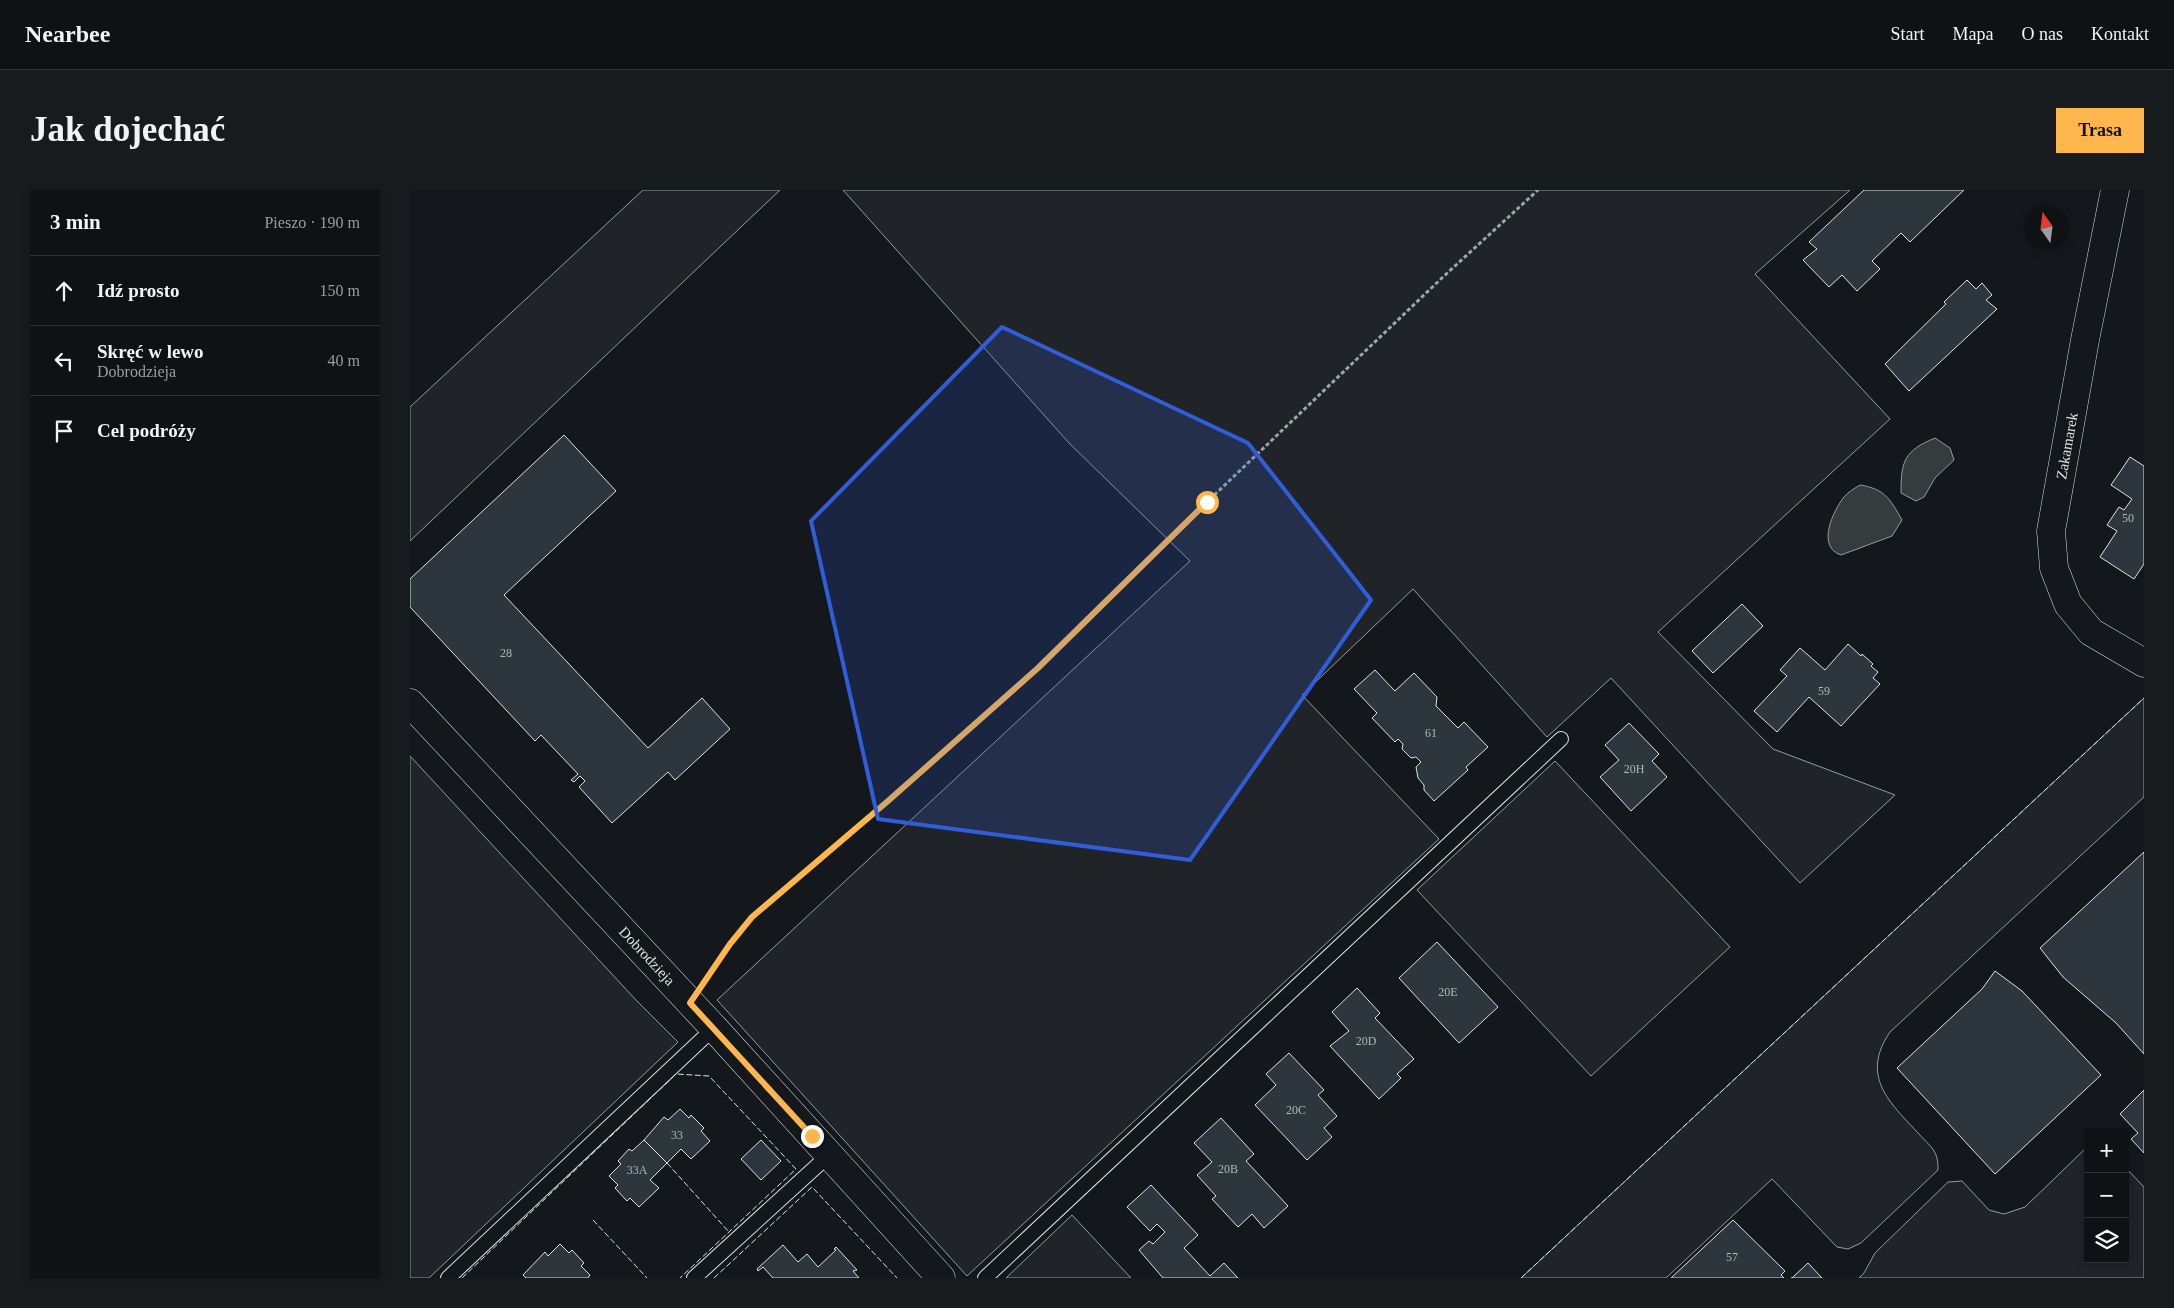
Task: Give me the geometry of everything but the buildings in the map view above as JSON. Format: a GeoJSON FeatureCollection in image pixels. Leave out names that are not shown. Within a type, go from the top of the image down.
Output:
{"type":"FeatureCollection","features":[{"type":"Feature","properties":{"kind":"street","name":"Zakamarek"},"geometry":{"type":"LineString","coordinates":[[2116,190],[2085,340],[2051,531],[2054,568],[2068,604],[2091,632],[2144,663]]}},
{"type":"Feature","properties":{"kind":"street","name":"Dobrodzieja"},"geometry":{"type":"LineString","coordinates":[[410,703],[714,1028],[941,1278]]}},
{"type":"Feature","properties":{"kind":"lane"},"geometry":{"type":"LineString","coordinates":[[985,1278],[1561,739]]}},
{"type":"Feature","properties":{"kind":"lane"},"geometry":{"type":"LineString","coordinates":[[448,1278],[714,1028]]}},
{"type":"Feature","properties":{"kind":"lane"},"geometry":{"type":"LineString","coordinates":[[694,1278],[830,1154]]}},
{"type":"Feature","properties":{"kind":"path"},"geometry":{"type":"LineString","coordinates":[[690,1003],[730,944],[752,917],[881,807],[1038,668],[1207,502],[1444,276],[1538,190]]}},
{"type":"Feature","properties":{"kind":"highlighted area"},"geometry":{"type":"Polygon","coordinates":[[[1002,327],[1248,443],[1371,600],[1190,860],[878,819],[811,521],[1002,327]]]}},
{"type":"Feature","properties":{"kind":"shaded area"},"geometry":{"type":"Polygon","coordinates":[[[643,190],[780,190],[410,541],[410,407],[643,190]]]}},
{"type":"Feature","properties":{"kind":"shaded area"},"geometry":{"type":"Polygon","coordinates":[[[843,190],[1850,190],[1755,274],[1890,419],[1658,632],[1773,749],[1895,795],[1800,883],[1611,678],[1547,737],[1413,589],[1302,695],[1439,839],[967,1276],[717,1000],[1190,561],[1069,443],[843,190]]]}},
{"type":"Feature","properties":{"kind":"shaded area"},"geometry":{"type":"Polygon","coordinates":[[[1935,438],[1950,448],[1954,460],[1935,478],[1924,497],[1916,501],[1901,493],[1902,473],[1906,458],[1917,448],[1935,438]]]}},
{"type":"Feature","properties":{"kind":"shaded area"},"geometry":{"type":"Polygon","coordinates":[[[1860,485],[1875,489],[1886,496],[1902,520],[1892,536],[1841,555],[1829,545],[1829,528],[1835,511],[1844,497],[1860,485]]]}},
{"type":"Feature","properties":{"kind":"shaded area"},"geometry":{"type":"Polygon","coordinates":[[[2144,698],[2144,797],[1890,1032],[1881,1048],[1878,1075],[1882,1087],[1898,1111],[1933,1149],[1937,1159],[1938,1170],[1861,1243],[1848,1249],[1837,1247],[1772,1179],[1666,1278],[1521,1278],[2144,698]]]}},
{"type":"Feature","properties":{"kind":"shaded area"},"geometry":{"type":"Polygon","coordinates":[[[410,756],[635,999],[678,1042],[429,1278],[410,1278],[410,756]]]}},
{"type":"Feature","properties":{"kind":"shaded area"},"geometry":{"type":"Polygon","coordinates":[[[1555,761],[1730,947],[1591,1076],[1417,890],[1555,761]]]}},
{"type":"Feature","properties":{"kind":"shaded area"},"geometry":{"type":"Polygon","coordinates":[[[2084,1150],[2084,1263],[2129,1263],[2129,1171],[2144,1187],[2144,1278],[1859,1278],[1864,1273],[1875,1253],[1948,1182],[1962,1181],[1989,1210],[2004,1214],[2025,1207],[2084,1150]]]}},
{"type":"Feature","properties":{"kind":"shaded area"},"geometry":{"type":"Polygon","coordinates":[[[1072,1215],[1131,1278],[1006,1278],[1072,1215]]]}},
{"type":"Feature","properties":{"kind":"fence"},"geometry":{"type":"LineString","coordinates":[[1521,1278],[2144,698]]}},
{"type":"Feature","properties":{"kind":"fence"},"geometry":{"type":"LineString","coordinates":[[462,1278],[676,1074],[709,1076],[796,1169],[680,1278]]}},
{"type":"Feature","properties":{"kind":"fence"},"geometry":{"type":"LineString","coordinates":[[667,1163],[729,1232]]}},
{"type":"Feature","properties":{"kind":"fence"},"geometry":{"type":"LineString","coordinates":[[714,1278],[812,1187],[897,1278]]}},
{"type":"Feature","properties":{"kind":"fence"},"geometry":{"type":"LineString","coordinates":[[593,1220],[647,1278]]}},
{"type":"Feature","properties":{"kind":"route"},"geometry":{"type":"LineString","coordinates":[[812,1136],[690,1003],[730,944],[752,917],[888,801],[1038,668],[1207,502]]}}]}
